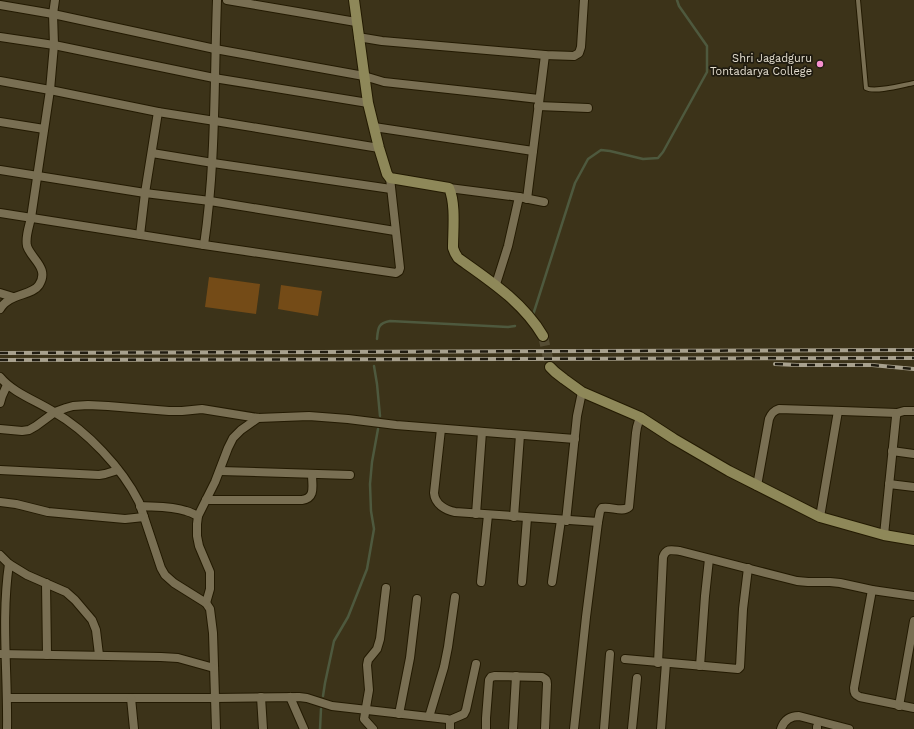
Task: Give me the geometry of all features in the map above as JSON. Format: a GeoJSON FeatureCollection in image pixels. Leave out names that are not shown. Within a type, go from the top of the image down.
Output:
{"type":"FeatureCollection","features":[{"type":"Feature","properties":{"kind":"street"},"geometry":{"type":"LineString","coordinates":[[0,309],[2,305],[13,297],[35,289],[40,284],[42,277],[42,269],[28,248],[27,235],[31,218],[50,90],[54,46],[52,14],[55,0]]}},
{"type":"Feature","properties":{"kind":"street"},"geometry":{"type":"LineString","coordinates":[[204,245],[213,163],[217,0]]}},
{"type":"Feature","properties":{"kind":"street"},"geometry":{"type":"LineString","coordinates":[[227,0],[356,22]]}},
{"type":"Feature","properties":{"kind":"street"},"geometry":{"type":"LineString","coordinates":[[0,213],[396,273],[400,268],[390,178],[387,174],[379,148],[368,103],[354,0]]}},
{"type":"Feature","properties":{"kind":"street"},"geometry":{"type":"LineString","coordinates":[[358,37],[382,41],[545,55],[574,56],[579,53],[581,48],[584,0],[576,0]]}},
{"type":"Feature","properties":{"kind":"street"},"geometry":{"type":"LineString","coordinates":[[0,5],[52,14],[215,49],[364,76],[384,82],[539,103],[588,108]]}},
{"type":"Feature","properties":{"kind":"street"},"geometry":{"type":"LineString","coordinates":[[0,37],[54,46],[214,78],[368,103]]}},
{"type":"Feature","properties":{"kind":"street"},"geometry":{"type":"LineString","coordinates":[[496,284],[523,198],[533,151],[545,55]]}},
{"type":"Feature","properties":{"kind":"street"},"geometry":{"type":"LineString","coordinates":[[0,81],[158,112],[379,148]]}},
{"type":"Feature","properties":{"kind":"street"},"geometry":{"type":"LineString","coordinates":[[140,235],[158,112]]}},
{"type":"Feature","properties":{"kind":"street"},"geometry":{"type":"LineString","coordinates":[[0,122],[44,129]]}},
{"type":"Feature","properties":{"kind":"street"},"geometry":{"type":"LineString","coordinates":[[374,127],[533,151]]}},
{"type":"Feature","properties":{"kind":"street"},"geometry":{"type":"LineString","coordinates":[[152,153],[391,189]]}},
{"type":"Feature","properties":{"kind":"street"},"geometry":{"type":"LineString","coordinates":[[0,170],[145,193],[210,201],[395,231]]}},
{"type":"Feature","properties":{"kind":"street"},"geometry":{"type":"LineString","coordinates":[[390,178],[544,202]]}},
{"type":"Feature","properties":{"kind":"street"},"geometry":{"type":"LineString","coordinates":[[449,188],[453,201],[453,248],[458,258],[496,284],[525,312],[543,336]]}},
{"type":"Feature","properties":{"kind":"street"},"geometry":{"type":"LineString","coordinates":[[0,293],[13,297]]}},
{"type":"Feature","properties":{"kind":"street"},"geometry":{"type":"LineString","coordinates":[[550,367],[564,380],[582,392],[640,417],[729,471],[820,517],[884,535],[914,540]]}},
{"type":"Feature","properties":{"kind":"street"},"geometry":{"type":"LineString","coordinates":[[0,377],[7,385],[55,412],[86,436],[100,450],[118,470],[134,492],[161,568],[165,575],[206,603],[210,609],[213,632],[216,729]]}},
{"type":"Feature","properties":{"kind":"street"},"geometry":{"type":"LineString","coordinates":[[0,404],[7,385]]}},
{"type":"Feature","properties":{"kind":"street"},"geometry":{"type":"LineString","coordinates":[[552,582],[582,392]]}},
{"type":"Feature","properties":{"kind":"street"},"geometry":{"type":"LineString","coordinates":[[0,429],[29,430],[55,412],[73,406],[88,405],[169,411],[202,409],[258,418],[309,416],[348,418],[396,426],[575,439]]}},
{"type":"Feature","properties":{"kind":"street"},"geometry":{"type":"LineString","coordinates":[[757,486],[770,414],[774,411],[897,413],[914,411]]}},
{"type":"Feature","properties":{"kind":"street"},"geometry":{"type":"LineString","coordinates":[[820,517],[838,411]]}},
{"type":"Feature","properties":{"kind":"street"},"geometry":{"type":"LineString","coordinates":[[884,535],[897,413]]}},
{"type":"Feature","properties":{"kind":"street"},"geometry":{"type":"LineString","coordinates":[[574,729],[586,617],[600,511],[605,507],[623,510],[629,507],[636,433],[640,417]]}},
{"type":"Feature","properties":{"kind":"street"},"geometry":{"type":"LineString","coordinates":[[206,603],[210,589],[210,572],[199,546],[197,530],[198,516],[220,471],[233,438],[241,430],[258,418]]}},
{"type":"Feature","properties":{"kind":"street"},"geometry":{"type":"LineString","coordinates":[[441,429],[434,493],[437,502],[445,509],[476,514],[598,522]]}},
{"type":"Feature","properties":{"kind":"street"},"geometry":{"type":"LineString","coordinates":[[476,514],[482,432]]}},
{"type":"Feature","properties":{"kind":"street"},"geometry":{"type":"LineString","coordinates":[[514,517],[520,435]]}},
{"type":"Feature","properties":{"kind":"street"},"geometry":{"type":"LineString","coordinates":[[892,451],[914,454]]}},
{"type":"Feature","properties":{"kind":"street"},"geometry":{"type":"LineString","coordinates":[[0,470],[99,475],[118,470]]}},
{"type":"Feature","properties":{"kind":"street"},"geometry":{"type":"LineString","coordinates":[[220,471],[350,475]]}},
{"type":"Feature","properties":{"kind":"street"},"geometry":{"type":"LineString","coordinates":[[206,500],[307,499],[311,496],[312,492],[312,474]]}},
{"type":"Feature","properties":{"kind":"street"},"geometry":{"type":"LineString","coordinates":[[889,484],[914,487]]}},
{"type":"Feature","properties":{"kind":"street"},"geometry":{"type":"LineString","coordinates":[[0,502],[16,504],[48,512],[125,519],[144,517]]}},
{"type":"Feature","properties":{"kind":"street"},"geometry":{"type":"LineString","coordinates":[[140,506],[186,510],[198,516]]}},
{"type":"Feature","properties":{"kind":"street"},"geometry":{"type":"LineString","coordinates":[[481,582],[488,514]]}},
{"type":"Feature","properties":{"kind":"street"},"geometry":{"type":"LineString","coordinates":[[522,582],[527,518]]}},
{"type":"Feature","properties":{"kind":"street"},"geometry":{"type":"LineString","coordinates":[[661,729],[663,557],[664,553],[668,550],[797,581],[840,583],[872,590],[914,596]]}},
{"type":"Feature","properties":{"kind":"street"},"geometry":{"type":"LineString","coordinates":[[0,555],[9,564],[66,592],[76,600],[92,620],[96,630],[99,655]]}},
{"type":"Feature","properties":{"kind":"street"},"geometry":{"type":"LineString","coordinates":[[700,666],[709,559]]}},
{"type":"Feature","properties":{"kind":"street"},"geometry":{"type":"LineString","coordinates":[[7,729],[7,698],[3,654],[3,613],[9,564]]}},
{"type":"Feature","properties":{"kind":"street"},"geometry":{"type":"LineString","coordinates":[[625,659],[738,670],[740,668],[742,609],[748,568]]}},
{"type":"Feature","properties":{"kind":"street"},"geometry":{"type":"LineString","coordinates":[[46,583],[47,655]]}},
{"type":"Feature","properties":{"kind":"street"},"geometry":{"type":"LineString","coordinates":[[373,729],[364,719],[369,690],[367,665],[368,660],[377,649],[380,639],[386,588]]}},
{"type":"Feature","properties":{"kind":"street"},"geometry":{"type":"LineString","coordinates":[[872,590],[854,693],[860,698],[914,708]]}},
{"type":"Feature","properties":{"kind":"street"},"geometry":{"type":"LineString","coordinates":[[429,717],[444,667],[455,597]]}},
{"type":"Feature","properties":{"kind":"street"},"geometry":{"type":"LineString","coordinates":[[399,714],[410,658],[417,599]]}},
{"type":"Feature","properties":{"kind":"street"},"geometry":{"type":"LineString","coordinates":[[899,706],[911,653],[914,621]]}},
{"type":"Feature","properties":{"kind":"street"},"geometry":{"type":"LineString","coordinates":[[3,654],[178,658],[214,668]]}},
{"type":"Feature","properties":{"kind":"street"},"geometry":{"type":"LineString","coordinates":[[604,729],[610,654]]}},
{"type":"Feature","properties":{"kind":"street"},"geometry":{"type":"LineString","coordinates":[[7,698],[299,697],[332,706],[447,718],[450,720],[464,714],[466,710],[476,664]]}},
{"type":"Feature","properties":{"kind":"street"},"geometry":{"type":"LineString","coordinates":[[486,729],[489,680],[491,677],[495,676],[545,678],[547,681],[545,729]]}},
{"type":"Feature","properties":{"kind":"street"},"geometry":{"type":"LineString","coordinates":[[513,729],[516,676]]}},
{"type":"Feature","properties":{"kind":"street"},"geometry":{"type":"LineString","coordinates":[[632,729],[637,678]]}},
{"type":"Feature","properties":{"kind":"street"},"geometry":{"type":"LineString","coordinates":[[261,697],[263,729]]}},
{"type":"Feature","properties":{"kind":"street"},"geometry":{"type":"LineString","coordinates":[[290,697],[304,729]]}},
{"type":"Feature","properties":{"kind":"street"},"geometry":{"type":"LineString","coordinates":[[131,698],[134,729]]}},
{"type":"Feature","properties":{"kind":"street"},"geometry":{"type":"LineString","coordinates":[[781,729],[782,724],[787,718],[799,716],[849,729]]}},
{"type":"Feature","properties":{"kind":"street"},"geometry":{"type":"LineString","coordinates":[[450,720],[450,729]]}},
{"type":"Feature","properties":{"kind":"lane"},"geometry":{"type":"LineString","coordinates":[[858,0],[866,88],[869,90],[876,90],[914,83]]}},
{"type":"Feature","properties":{"kind":"building"},"geometry":{"type":"Polygon","coordinates":[[[209,277],[260,284],[256,314],[205,307],[209,277]]]}},
{"type":"Feature","properties":{"kind":"building"},"geometry":{"type":"Polygon","coordinates":[[[281,285],[322,291],[318,316],[278,309],[281,285]]]}},
{"type":"Feature","properties":{"kind":"waterway"},"geometry":{"type":"LineString","coordinates":[[533,315],[575,183],[588,159],[601,150],[643,159],[658,158],[663,152],[707,72],[707,46],[679,6],[677,0]]}},
{"type":"Feature","properties":{"kind":"waterway"},"geometry":{"type":"LineString","coordinates":[[377,339],[379,327],[383,323],[390,321],[508,327],[515,326]]}},
{"type":"Feature","properties":{"kind":"waterway"},"geometry":{"type":"LineString","coordinates":[[374,366],[380,416]]}},
{"type":"Feature","properties":{"kind":"waterway"},"geometry":{"type":"LineString","coordinates":[[323,696],[334,641],[348,617],[367,569],[374,529],[371,511],[370,484],[378,429]]}},
{"type":"Feature","properties":{"kind":"waterway"},"geometry":{"type":"LineString","coordinates":[[320,729],[321,709]]}},
{"type":"Feature","properties":{"kind":"tunnel"},"geometry":{"type":"LineString","coordinates":[[543,336],[550,367]]}},
{"type":"Feature","properties":{"kind":"railway"},"geometry":{"type":"LineString","coordinates":[[0,353],[914,350]]}},
{"type":"Feature","properties":{"kind":"railway"},"geometry":{"type":"LineString","coordinates":[[0,360],[914,358]]}},
{"type":"Feature","properties":{"kind":"railway"},"geometry":{"type":"LineString","coordinates":[[775,364],[872,365],[914,369]]}},
{"type":"Feature","properties":{"kind":"place","name":"Shri Jagadguru Tontadarya College"},"geometry":{"type":"Point","coordinates":[820,64]}}]}
